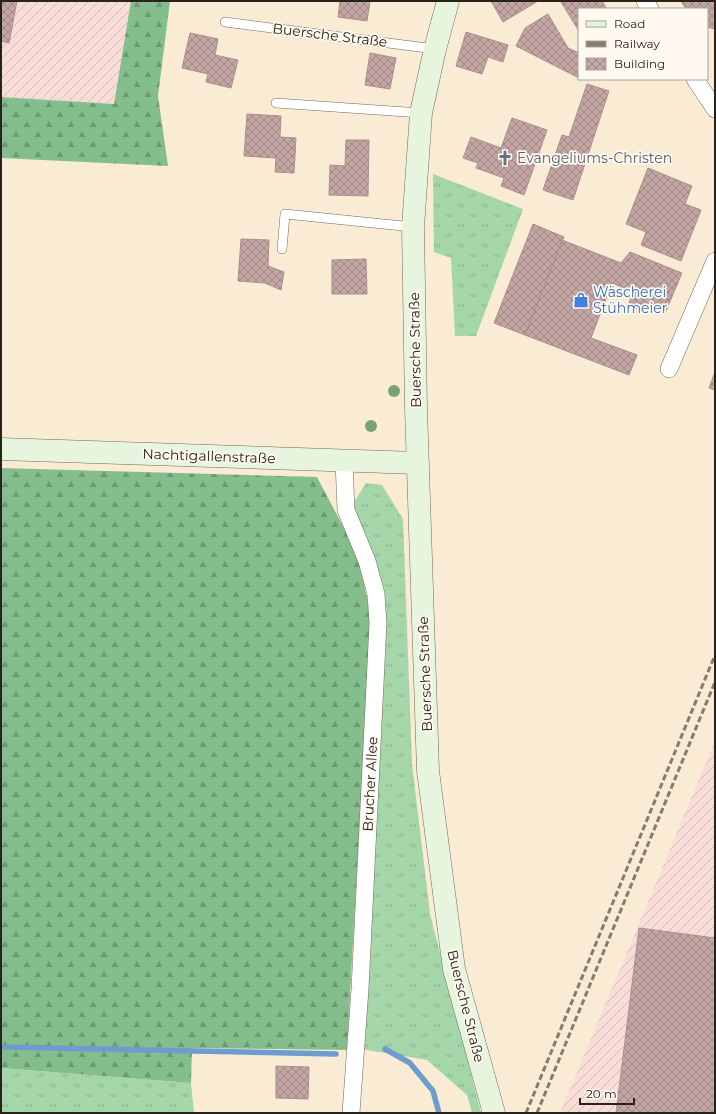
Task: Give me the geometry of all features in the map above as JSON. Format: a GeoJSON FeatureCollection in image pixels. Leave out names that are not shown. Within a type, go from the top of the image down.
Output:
{"type":"FeatureCollection","features":[{"type":"Feature","properties":{"kind":"main road","name":"Buersche Straße"},"geometry":{"type":"LineString","coordinates":[[448,1],[434,49],[421,113],[413,227],[418,463],[428,771],[454,969],[494,1113]]}},
{"type":"Feature","properties":{"kind":"main road","name":"Nachtigallenstraße"},"geometry":{"type":"LineString","coordinates":[[1,449],[418,463]]}},
{"type":"Feature","properties":{"kind":"street"},"geometry":{"type":"LineString","coordinates":[[696,80],[715,109]]}},
{"type":"Feature","properties":{"kind":"street"},"geometry":{"type":"LineString","coordinates":[[670,369],[715,261]]}},
{"type":"Feature","properties":{"kind":"street","name":"Brucher Allee"},"geometry":{"type":"LineString","coordinates":[[344,461],[346,510],[367,561],[376,594],[378,623],[360,989],[351,1113]]}},
{"type":"Feature","properties":{"kind":"lane","name":"Buersche Straße"},"geometry":{"type":"LineString","coordinates":[[225,22],[434,49]]}},
{"type":"Feature","properties":{"kind":"lane"},"geometry":{"type":"LineString","coordinates":[[276,103],[421,113]]}},
{"type":"Feature","properties":{"kind":"lane"},"geometry":{"type":"LineString","coordinates":[[282,248],[285,214],[413,227]]}},
{"type":"Feature","properties":{"kind":"shaded area"},"geometry":{"type":"Polygon","coordinates":[[[1,1],[131,1],[114,104],[1,97],[1,1]]]}},
{"type":"Feature","properties":{"kind":"shaded area"},"geometry":{"type":"Polygon","coordinates":[[[715,741],[715,1113],[560,1113],[715,741]]]}},
{"type":"Feature","properties":{"kind":"green space"},"geometry":{"type":"Polygon","coordinates":[[[131,1],[170,1],[158,96],[168,166],[1,158],[1,97],[114,104],[131,1]]]}},
{"type":"Feature","properties":{"kind":"green space"},"geometry":{"type":"Polygon","coordinates":[[[433,174],[523,209],[476,336],[455,336],[451,258],[434,252],[433,174]]]}},
{"type":"Feature","properties":{"kind":"green space"},"geometry":{"type":"Polygon","coordinates":[[[1,468],[317,477],[358,555],[371,618],[347,1050],[192,1048],[191,1083],[1,1068],[1,468]]]}},
{"type":"Feature","properties":{"kind":"green space"},"geometry":{"type":"Polygon","coordinates":[[[366,483],[382,485],[403,519],[412,764],[430,914],[481,1113],[472,1113],[467,1095],[427,1060],[361,1049],[386,626],[353,504],[366,483]]]}},
{"type":"Feature","properties":{"kind":"green space"},"geometry":{"type":"Polygon","coordinates":[[[1,1068],[191,1083],[194,1113],[1,1113],[1,1068]]]}},
{"type":"Feature","properties":{"kind":"building"},"geometry":{"type":"Polygon","coordinates":[[[1,1],[17,1],[9,43],[1,41],[1,1]]]}},
{"type":"Feature","properties":{"kind":"building"},"geometry":{"type":"Polygon","coordinates":[[[340,1],[370,1],[367,21],[338,17],[340,1]]]}},
{"type":"Feature","properties":{"kind":"building"},"geometry":{"type":"Polygon","coordinates":[[[491,1],[538,1],[503,22],[491,1]]]}},
{"type":"Feature","properties":{"kind":"building"},"geometry":{"type":"Polygon","coordinates":[[[602,1],[606,8],[578,8],[578,29],[561,2],[602,1]]]}},
{"type":"Feature","properties":{"kind":"building"},"geometry":{"type":"Polygon","coordinates":[[[681,1],[715,1],[715,29],[708,27],[708,8],[685,8],[681,1]]]}},
{"type":"Feature","properties":{"kind":"building"},"geometry":{"type":"Polygon","coordinates":[[[548,14],[568,48],[578,53],[578,77],[516,46],[525,28],[548,14]]]}},
{"type":"Feature","properties":{"kind":"building"},"geometry":{"type":"Polygon","coordinates":[[[466,32],[508,45],[503,62],[488,57],[482,74],[456,66],[466,32]]]}},
{"type":"Feature","properties":{"kind":"building"},"geometry":{"type":"Polygon","coordinates":[[[190,33],[218,39],[215,55],[238,60],[231,88],[206,82],[208,74],[182,68],[190,33]]]}},
{"type":"Feature","properties":{"kind":"building"},"geometry":{"type":"Polygon","coordinates":[[[370,53],[396,58],[390,89],[365,85],[370,53]]]}},
{"type":"Feature","properties":{"kind":"building"},"geometry":{"type":"Polygon","coordinates":[[[587,84],[609,91],[573,200],[543,190],[562,135],[569,137],[587,84]]]}},
{"type":"Feature","properties":{"kind":"building"},"geometry":{"type":"Polygon","coordinates":[[[247,114],[281,116],[280,137],[296,138],[294,173],[275,172],[276,158],[244,156],[247,114]]]}},
{"type":"Feature","properties":{"kind":"building"},"geometry":{"type":"Polygon","coordinates":[[[512,118],[547,130],[524,195],[501,186],[504,178],[476,168],[478,163],[463,158],[471,137],[501,148],[512,118]]]}},
{"type":"Feature","properties":{"kind":"building"},"geometry":{"type":"Polygon","coordinates":[[[346,140],[369,140],[368,196],[329,195],[330,165],[345,166],[346,140]]]}},
{"type":"Feature","properties":{"kind":"building"},"geometry":{"type":"Polygon","coordinates":[[[648,168],[692,186],[685,204],[701,210],[681,261],[641,245],[646,232],[626,224],[648,168]]]}},
{"type":"Feature","properties":{"kind":"building"},"geometry":{"type":"Polygon","coordinates":[[[533,224],[564,237],[525,335],[494,323],[533,224]]]}},
{"type":"Feature","properties":{"kind":"building"},"geometry":{"type":"Polygon","coordinates":[[[241,239],[269,240],[268,266],[284,272],[281,290],[265,283],[238,281],[241,239]]]}},
{"type":"Feature","properties":{"kind":"building"},"geometry":{"type":"Polygon","coordinates":[[[562,240],[621,263],[630,252],[682,273],[666,311],[647,303],[643,311],[628,306],[633,292],[612,283],[591,338],[637,355],[629,375],[525,335],[562,240]]]}},
{"type":"Feature","properties":{"kind":"building"},"geometry":{"type":"Polygon","coordinates":[[[366,259],[367,294],[332,294],[332,260],[366,259]]]}},
{"type":"Feature","properties":{"kind":"building"},"geometry":{"type":"Polygon","coordinates":[[[715,372],[715,390],[709,388],[715,372]]]}},
{"type":"Feature","properties":{"kind":"building"},"geometry":{"type":"Polygon","coordinates":[[[639,928],[715,938],[715,1113],[616,1113],[639,928]]]}},
{"type":"Feature","properties":{"kind":"building"},"geometry":{"type":"Polygon","coordinates":[[[276,1066],[309,1067],[308,1099],[276,1098],[276,1066]]]}},
{"type":"Feature","properties":{"kind":"waterway"},"geometry":{"type":"LineString","coordinates":[[1,1047],[336,1054]]}},
{"type":"Feature","properties":{"kind":"waterway"},"geometry":{"type":"LineString","coordinates":[[385,1049],[410,1063],[433,1091],[439,1113]]}},
{"type":"Feature","properties":{"kind":"railway"},"geometry":{"type":"LineString","coordinates":[[526,1113],[715,655]]}},
{"type":"Feature","properties":{"kind":"railway"},"geometry":{"type":"LineString","coordinates":[[537,1113],[715,682]]}},
{"type":"Feature","properties":{"kind":"place","name":"Evangeliums-Christen"},"geometry":{"type":"Point","coordinates":[505,158]}},
{"type":"Feature","properties":{"kind":"place","name":"Wäscherei Stühmeier"},"geometry":{"type":"Point","coordinates":[581,300]}}]}
